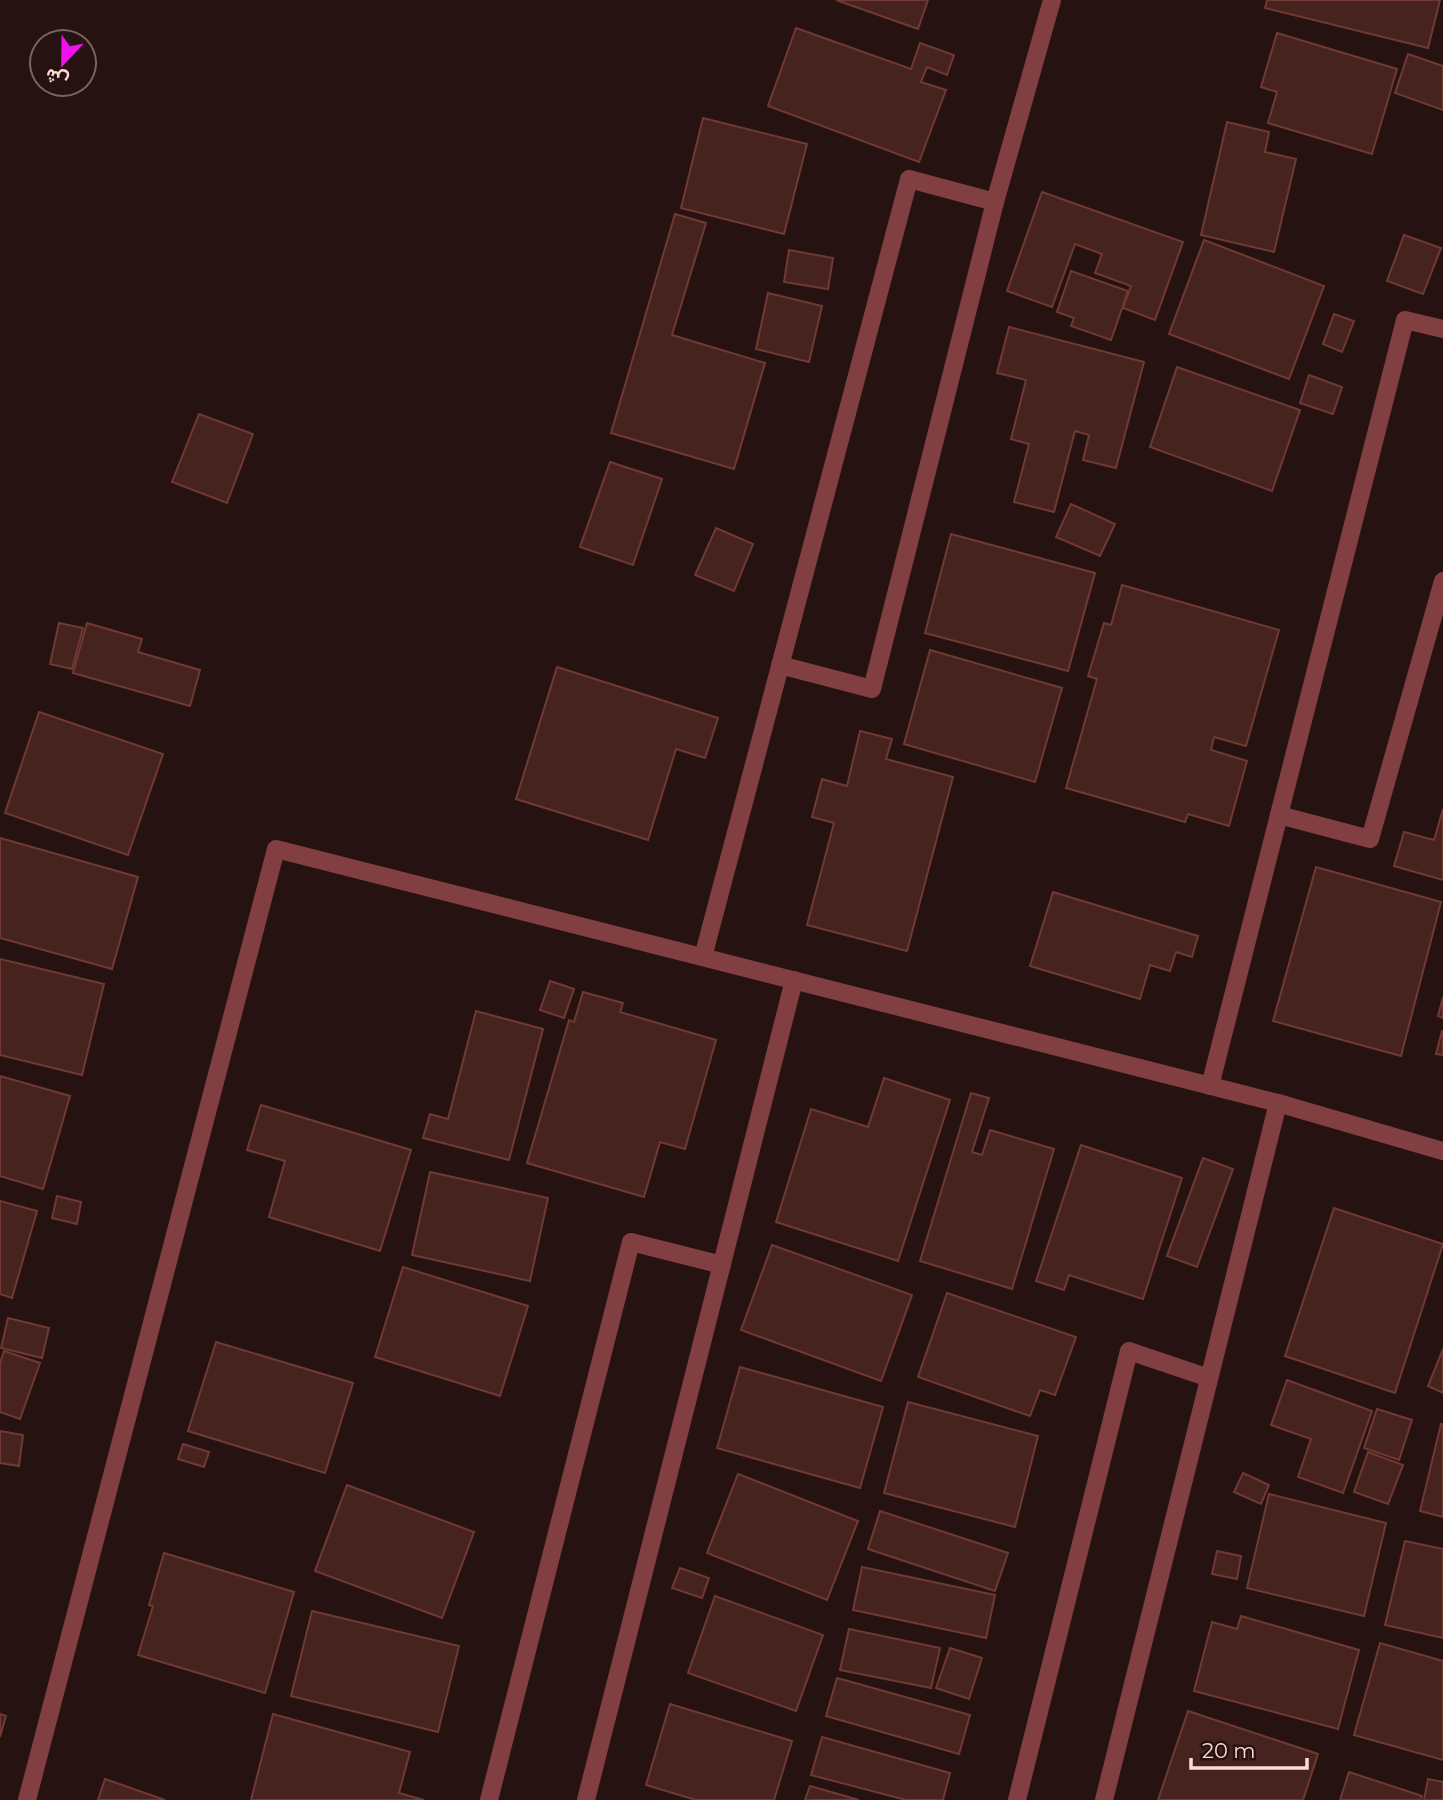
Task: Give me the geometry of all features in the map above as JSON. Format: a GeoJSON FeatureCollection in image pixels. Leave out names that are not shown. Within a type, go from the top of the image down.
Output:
{"type":"FeatureCollection","features":[{"type":"Feature","properties":{"kind":"street"},"geometry":{"type":"LineString","coordinates":[[780,665],[872,689],[995,202],[1052,0]]}},
{"type":"Feature","properties":{"kind":"street"},"geometry":{"type":"LineString","coordinates":[[703,957],[909,178],[995,202]]}},
{"type":"Feature","properties":{"kind":"street"},"geometry":{"type":"LineString","coordinates":[[1210,1086],[1405,320],[1443,329]]}},
{"type":"Feature","properties":{"kind":"street"},"geometry":{"type":"LineString","coordinates":[[1279,815],[1370,839],[1443,581]]}},
{"type":"Feature","properties":{"kind":"street"},"geometry":{"type":"LineString","coordinates":[[27,1800],[276,849],[1278,1103],[1443,1151]]}},
{"type":"Feature","properties":{"kind":"street"},"geometry":{"type":"LineString","coordinates":[[586,1800],[794,980]]}},
{"type":"Feature","properties":{"kind":"street"},"geometry":{"type":"LineString","coordinates":[[1104,1800],[1278,1103]]}},
{"type":"Feature","properties":{"kind":"street"},"geometry":{"type":"LineString","coordinates":[[489,1800],[631,1242],[722,1265]]}},
{"type":"Feature","properties":{"kind":"street"},"geometry":{"type":"LineString","coordinates":[[1017,1800],[1129,1352],[1209,1378]]}},
{"type":"Feature","properties":{"kind":"building"},"geometry":{"type":"Polygon","coordinates":[[[836,0],[928,0],[918,29],[836,0]]]}},
{"type":"Feature","properties":{"kind":"building"},"geometry":{"type":"Polygon","coordinates":[[[1267,0],[1440,0],[1428,48],[1265,8],[1267,0]]]}},
{"type":"Feature","properties":{"kind":"building"},"geometry":{"type":"Polygon","coordinates":[[[796,28],[911,69],[920,43],[954,55],[947,75],[927,67],[921,82],[946,90],[919,162],[768,106],[796,28]]]}},
{"type":"Feature","properties":{"kind":"building"},"geometry":{"type":"Polygon","coordinates":[[[1277,33],[1397,69],[1372,154],[1268,123],[1277,92],[1261,87],[1277,33]]]}},
{"type":"Feature","properties":{"kind":"building"},"geometry":{"type":"Polygon","coordinates":[[[1408,54],[1443,66],[1443,110],[1395,93],[1408,54]]]}},
{"type":"Feature","properties":{"kind":"building"},"geometry":{"type":"Polygon","coordinates":[[[703,118],[807,144],[784,234],[681,208],[703,118]]]}},
{"type":"Feature","properties":{"kind":"building"},"geometry":{"type":"Polygon","coordinates":[[[1227,122],[1269,132],[1265,152],[1296,159],[1274,252],[1201,235],[1227,122]]]}},
{"type":"Feature","properties":{"kind":"building"},"geometry":{"type":"Polygon","coordinates":[[[1042,192],[1183,242],[1155,320],[1123,308],[1131,286],[1095,273],[1102,254],[1075,244],[1052,307],[1007,291],[1042,192]]]}},
{"type":"Feature","properties":{"kind":"building"},"geometry":{"type":"Polygon","coordinates":[[[675,214],[706,223],[672,335],[765,363],[734,469],[611,433],[675,214]]]}},
{"type":"Feature","properties":{"kind":"building"},"geometry":{"type":"Polygon","coordinates":[[[1404,235],[1441,248],[1423,294],[1387,281],[1404,235]]]}},
{"type":"Feature","properties":{"kind":"building"},"geometry":{"type":"Polygon","coordinates":[[[1204,240],[1324,286],[1289,379],[1169,334],[1204,240]]]}},
{"type":"Feature","properties":{"kind":"building"},"geometry":{"type":"Polygon","coordinates":[[[789,250],[833,258],[828,289],[784,282],[789,250]]]}},
{"type":"Feature","properties":{"kind":"building"},"geometry":{"type":"Polygon","coordinates":[[[1071,271],[1128,291],[1111,340],[1071,326],[1074,318],[1057,312],[1071,271]]]}},
{"type":"Feature","properties":{"kind":"building"},"geometry":{"type":"Polygon","coordinates":[[[768,293],[822,306],[809,362],[756,349],[768,293]]]}},
{"type":"Feature","properties":{"kind":"building"},"geometry":{"type":"Polygon","coordinates":[[[1334,314],[1354,321],[1342,352],[1323,344],[1334,314]]]}},
{"type":"Feature","properties":{"kind":"building"},"geometry":{"type":"Polygon","coordinates":[[[1009,327],[1144,362],[1116,468],[1083,460],[1089,435],[1075,431],[1054,512],[1014,502],[1029,444],[1011,439],[1026,380],[997,373],[1009,327]]]}},
{"type":"Feature","properties":{"kind":"building"},"geometry":{"type":"Polygon","coordinates":[[[1177,367],[1300,410],[1272,491],[1150,447],[1177,367]]]}},
{"type":"Feature","properties":{"kind":"building"},"geometry":{"type":"Polygon","coordinates":[[[1309,375],[1342,387],[1333,414],[1300,403],[1309,375]]]}},
{"type":"Feature","properties":{"kind":"building"},"geometry":{"type":"Polygon","coordinates":[[[199,414],[253,434],[227,503],[172,482],[199,414]]]}},
{"type":"Feature","properties":{"kind":"building"},"geometry":{"type":"Polygon","coordinates":[[[610,462],[662,479],[633,565],[580,547],[610,462]]]}},
{"type":"Feature","properties":{"kind":"building"},"geometry":{"type":"Polygon","coordinates":[[[1071,504],[1115,524],[1100,556],[1056,537],[1071,504]]]}},
{"type":"Feature","properties":{"kind":"building"},"geometry":{"type":"Polygon","coordinates":[[[716,528],[753,544],[734,591],[695,575],[716,528]]]}},
{"type":"Feature","properties":{"kind":"building"},"geometry":{"type":"Polygon","coordinates":[[[951,534],[1095,573],[1068,671],[925,633],[951,534]]]}},
{"type":"Feature","properties":{"kind":"building"},"geometry":{"type":"Polygon","coordinates":[[[1122,585],[1279,630],[1246,746],[1214,737],[1211,750],[1247,761],[1229,826],[1188,814],[1185,822],[1066,788],[1097,679],[1088,676],[1104,623],[1111,625],[1122,585]]]}},
{"type":"Feature","properties":{"kind":"building"},"geometry":{"type":"Polygon","coordinates":[[[59,623],[83,628],[72,669],[50,664],[59,623]]]}},
{"type":"Feature","properties":{"kind":"building"},"geometry":{"type":"Polygon","coordinates":[[[87,623],[142,639],[138,652],[200,670],[190,706],[73,673],[87,623]]]}},
{"type":"Feature","properties":{"kind":"building"},"geometry":{"type":"Polygon","coordinates":[[[930,650],[1062,688],[1035,782],[904,744],[930,650]]]}},
{"type":"Feature","properties":{"kind":"building"},"geometry":{"type":"Polygon","coordinates":[[[557,667],[718,718],[705,758],[676,749],[648,840],[516,799],[557,667]]]}},
{"type":"Feature","properties":{"kind":"building"},"geometry":{"type":"Polygon","coordinates":[[[39,712],[163,754],[128,855],[5,813],[39,712]]]}},
{"type":"Feature","properties":{"kind":"building"},"geometry":{"type":"Polygon","coordinates":[[[860,731],[892,739],[886,759],[953,777],[907,951],[807,925],[834,823],[812,817],[822,779],[847,786],[860,731]]]}},
{"type":"Feature","properties":{"kind":"building"},"geometry":{"type":"Polygon","coordinates":[[[1443,809],[1443,880],[1394,866],[1404,832],[1434,840],[1443,809]]]}},
{"type":"Feature","properties":{"kind":"building"},"geometry":{"type":"Polygon","coordinates":[[[0,838],[138,877],[112,969],[0,938],[0,838]]]}},
{"type":"Feature","properties":{"kind":"building"},"geometry":{"type":"Polygon","coordinates":[[[1316,867],[1441,902],[1401,1056],[1273,1021],[1316,867]]]}},
{"type":"Feature","properties":{"kind":"building"},"geometry":{"type":"Polygon","coordinates":[[[1053,892],[1198,936],[1192,957],[1176,952],[1170,971],[1150,965],[1140,999],[1030,966],[1053,892]]]}},
{"type":"Feature","properties":{"kind":"building"},"geometry":{"type":"Polygon","coordinates":[[[0,959],[104,984],[82,1075],[0,1055],[0,959]]]}},
{"type":"Feature","properties":{"kind":"building"},"geometry":{"type":"Polygon","coordinates":[[[550,981],[574,989],[564,1018],[540,1010],[550,981]]]}},
{"type":"Feature","properties":{"kind":"building"},"geometry":{"type":"Polygon","coordinates":[[[583,992],[623,1003],[620,1012],[716,1040],[685,1149],[660,1142],[644,1197],[527,1163],[569,1020],[574,1022],[583,992]]]}},
{"type":"Feature","properties":{"kind":"building"},"geometry":{"type":"Polygon","coordinates":[[[1443,997],[1443,1018],[1438,1016],[1443,997]]]}},
{"type":"Feature","properties":{"kind":"building"},"geometry":{"type":"Polygon","coordinates":[[[476,1011],[543,1029],[509,1160],[423,1138],[430,1114],[448,1119],[476,1011]]]}},
{"type":"Feature","properties":{"kind":"building"},"geometry":{"type":"Polygon","coordinates":[[[1443,1031],[1443,1055],[1436,1054],[1443,1031]]]}},
{"type":"Feature","properties":{"kind":"building"},"geometry":{"type":"Polygon","coordinates":[[[0,1076],[70,1096],[43,1189],[0,1176],[0,1076]]]}},
{"type":"Feature","properties":{"kind":"building"},"geometry":{"type":"Polygon","coordinates":[[[884,1078],[950,1100],[898,1261],[776,1222],[811,1109],[868,1127],[884,1078]]]}},
{"type":"Feature","properties":{"kind":"building"},"geometry":{"type":"Polygon","coordinates":[[[971,1093],[989,1098],[972,1152],[982,1155],[990,1130],[1054,1149],[1012,1289],[920,1261],[971,1093]]]}},
{"type":"Feature","properties":{"kind":"building"},"geometry":{"type":"Polygon","coordinates":[[[261,1105],[411,1150],[380,1251],[269,1217],[285,1161],[247,1150],[261,1105]]]}},
{"type":"Feature","properties":{"kind":"building"},"geometry":{"type":"Polygon","coordinates":[[[1081,1145],[1182,1178],[1143,1299],[1069,1275],[1064,1290],[1036,1281],[1081,1145]]]}},
{"type":"Feature","properties":{"kind":"building"},"geometry":{"type":"Polygon","coordinates":[[[1203,1158],[1233,1169],[1197,1267],[1167,1256],[1203,1158]]]}},
{"type":"Feature","properties":{"kind":"building"},"geometry":{"type":"Polygon","coordinates":[[[430,1172],[548,1198],[530,1281],[412,1255],[430,1172]]]}},
{"type":"Feature","properties":{"kind":"building"},"geometry":{"type":"Polygon","coordinates":[[[57,1196],[81,1202],[77,1224],[52,1218],[57,1196]]]}},
{"type":"Feature","properties":{"kind":"building"},"geometry":{"type":"Polygon","coordinates":[[[0,1201],[37,1211],[12,1298],[0,1294],[0,1201]]]}},
{"type":"Feature","properties":{"kind":"building"},"geometry":{"type":"Polygon","coordinates":[[[1334,1208],[1443,1244],[1395,1393],[1285,1356],[1334,1208]]]}},
{"type":"Feature","properties":{"kind":"building"},"geometry":{"type":"Polygon","coordinates":[[[772,1245],[912,1295],[881,1381],[741,1330],[772,1245]]]}},
{"type":"Feature","properties":{"kind":"building"},"geometry":{"type":"Polygon","coordinates":[[[403,1267],[528,1306],[500,1396],[375,1357],[403,1267]]]}},
{"type":"Feature","properties":{"kind":"building"},"geometry":{"type":"Polygon","coordinates":[[[947,1293],[1076,1337],[1055,1395],[1040,1390],[1030,1416],[918,1377],[947,1293]]]}},
{"type":"Feature","properties":{"kind":"building"},"geometry":{"type":"Polygon","coordinates":[[[8,1318],[49,1328],[42,1358],[1,1348],[8,1318]]]}},
{"type":"Feature","properties":{"kind":"building"},"geometry":{"type":"Polygon","coordinates":[[[216,1342],[353,1383],[325,1473],[188,1431],[216,1342]]]}},
{"type":"Feature","properties":{"kind":"building"},"geometry":{"type":"Polygon","coordinates":[[[1443,1349],[1443,1393],[1428,1386],[1443,1349]]]}},
{"type":"Feature","properties":{"kind":"building"},"geometry":{"type":"Polygon","coordinates":[[[4,1351],[40,1363],[20,1419],[0,1412],[0,1363],[4,1351]]]}},
{"type":"Feature","properties":{"kind":"building"},"geometry":{"type":"Polygon","coordinates":[[[740,1367],[883,1407],[860,1488],[717,1448],[740,1367]]]}},
{"type":"Feature","properties":{"kind":"building"},"geometry":{"type":"Polygon","coordinates":[[[1287,1380],[1372,1411],[1343,1493],[1298,1477],[1311,1439],[1271,1425],[1287,1380]]]}},
{"type":"Feature","properties":{"kind":"building"},"geometry":{"type":"Polygon","coordinates":[[[908,1402],[1038,1436],[1015,1527],[884,1493],[908,1402]]]}},
{"type":"Feature","properties":{"kind":"building"},"geometry":{"type":"Polygon","coordinates":[[[1377,1409],[1412,1420],[1399,1460],[1364,1448],[1377,1409]]]}},
{"type":"Feature","properties":{"kind":"building"},"geometry":{"type":"Polygon","coordinates":[[[1443,1424],[1443,1517],[1420,1511],[1443,1424]]]}},
{"type":"Feature","properties":{"kind":"building"},"geometry":{"type":"Polygon","coordinates":[[[0,1431],[23,1435],[19,1466],[0,1463],[0,1431]]]}},
{"type":"Feature","properties":{"kind":"building"},"geometry":{"type":"Polygon","coordinates":[[[183,1444],[209,1452],[204,1467],[178,1459],[183,1444]]]}},
{"type":"Feature","properties":{"kind":"building"},"geometry":{"type":"Polygon","coordinates":[[[1368,1452],[1403,1465],[1388,1504],[1354,1492],[1368,1452]]]}},
{"type":"Feature","properties":{"kind":"building"},"geometry":{"type":"Polygon","coordinates":[[[1243,1473],[1269,1485],[1261,1504],[1234,1492],[1243,1473]]]}},
{"type":"Feature","properties":{"kind":"building"},"geometry":{"type":"Polygon","coordinates":[[[738,1474],[858,1521],[827,1600],[707,1553],[738,1474]]]}},
{"type":"Feature","properties":{"kind":"building"},"geometry":{"type":"Polygon","coordinates":[[[347,1485],[474,1532],[442,1618],[315,1571],[347,1485]]]}},
{"type":"Feature","properties":{"kind":"building"},"geometry":{"type":"Polygon","coordinates":[[[1269,1494],[1386,1523],[1364,1616],[1247,1588],[1269,1494]]]}},
{"type":"Feature","properties":{"kind":"building"},"geometry":{"type":"Polygon","coordinates":[[[880,1511],[1008,1553],[995,1591],[868,1549],[880,1511]]]}},
{"type":"Feature","properties":{"kind":"building"},"geometry":{"type":"Polygon","coordinates":[[[1405,1541],[1443,1549],[1443,1638],[1385,1625],[1405,1541]]]}},
{"type":"Feature","properties":{"kind":"building"},"geometry":{"type":"Polygon","coordinates":[[[1217,1551],[1241,1556],[1237,1579],[1212,1574],[1217,1551]]]}},
{"type":"Feature","properties":{"kind":"building"},"geometry":{"type":"Polygon","coordinates":[[[164,1553],[294,1592],[265,1693],[138,1655],[153,1606],[149,1605],[164,1553]]]}},
{"type":"Feature","properties":{"kind":"building"},"geometry":{"type":"Polygon","coordinates":[[[862,1567],[995,1595],[986,1638],[853,1610],[862,1567]]]}},
{"type":"Feature","properties":{"kind":"building"},"geometry":{"type":"Polygon","coordinates":[[[680,1568],[709,1578],[702,1598],[672,1588],[680,1568]]]}},
{"type":"Feature","properties":{"kind":"building"},"geometry":{"type":"Polygon","coordinates":[[[715,1596],[823,1635],[796,1711],[688,1673],[715,1596]]]}},
{"type":"Feature","properties":{"kind":"building"},"geometry":{"type":"Polygon","coordinates":[[[312,1611],[459,1646],[438,1732],[291,1696],[312,1611]]]}},
{"type":"Feature","properties":{"kind":"building"},"geometry":{"type":"Polygon","coordinates":[[[1241,1616],[1359,1650],[1338,1729],[1194,1691],[1212,1622],[1237,1629],[1241,1616]]]}},
{"type":"Feature","properties":{"kind":"building"},"geometry":{"type":"Polygon","coordinates":[[[849,1629],[940,1648],[931,1688],[840,1670],[849,1629]]]}},
{"type":"Feature","properties":{"kind":"building"},"geometry":{"type":"Polygon","coordinates":[[[1380,1643],[1443,1661],[1443,1760],[1354,1735],[1380,1643]]]}},
{"type":"Feature","properties":{"kind":"building"},"geometry":{"type":"Polygon","coordinates":[[[950,1648],[982,1658],[969,1699],[936,1688],[950,1648]]]}},
{"type":"Feature","properties":{"kind":"building"},"geometry":{"type":"Polygon","coordinates":[[[837,1678],[970,1715],[959,1754],[826,1716],[837,1678]]]}},
{"type":"Feature","properties":{"kind":"building"},"geometry":{"type":"Polygon","coordinates":[[[670,1704],[792,1741],[774,1800],[696,1800],[646,1785],[670,1704]]]}},
{"type":"Feature","properties":{"kind":"building"},"geometry":{"type":"Polygon","coordinates":[[[1188,1711],[1318,1754],[1303,1800],[1158,1800],[1188,1711]]]}},
{"type":"Feature","properties":{"kind":"building"},"geometry":{"type":"Polygon","coordinates":[[[0,1714],[6,1716],[0,1737],[0,1714]]]}},
{"type":"Feature","properties":{"kind":"building"},"geometry":{"type":"Polygon","coordinates":[[[273,1714],[410,1752],[399,1793],[424,1800],[251,1800],[273,1714]]]}},
{"type":"Feature","properties":{"kind":"building"},"geometry":{"type":"Polygon","coordinates":[[[822,1737],[950,1773],[943,1800],[906,1800],[811,1775],[822,1737]]]}},
{"type":"Feature","properties":{"kind":"building"},"geometry":{"type":"Polygon","coordinates":[[[1349,1772],[1422,1796],[1421,1800],[1340,1800],[1349,1772]]]}},
{"type":"Feature","properties":{"kind":"building"},"geometry":{"type":"Polygon","coordinates":[[[105,1779],[165,1800],[98,1800],[105,1779]]]}},
{"type":"Feature","properties":{"kind":"building"},"geometry":{"type":"Polygon","coordinates":[[[1428,1779],[1443,1782],[1443,1800],[1424,1800],[1428,1779]]]}},
{"type":"Feature","properties":{"kind":"building"},"geometry":{"type":"Polygon","coordinates":[[[810,1786],[859,1800],[805,1800],[810,1786]]]}}]}
